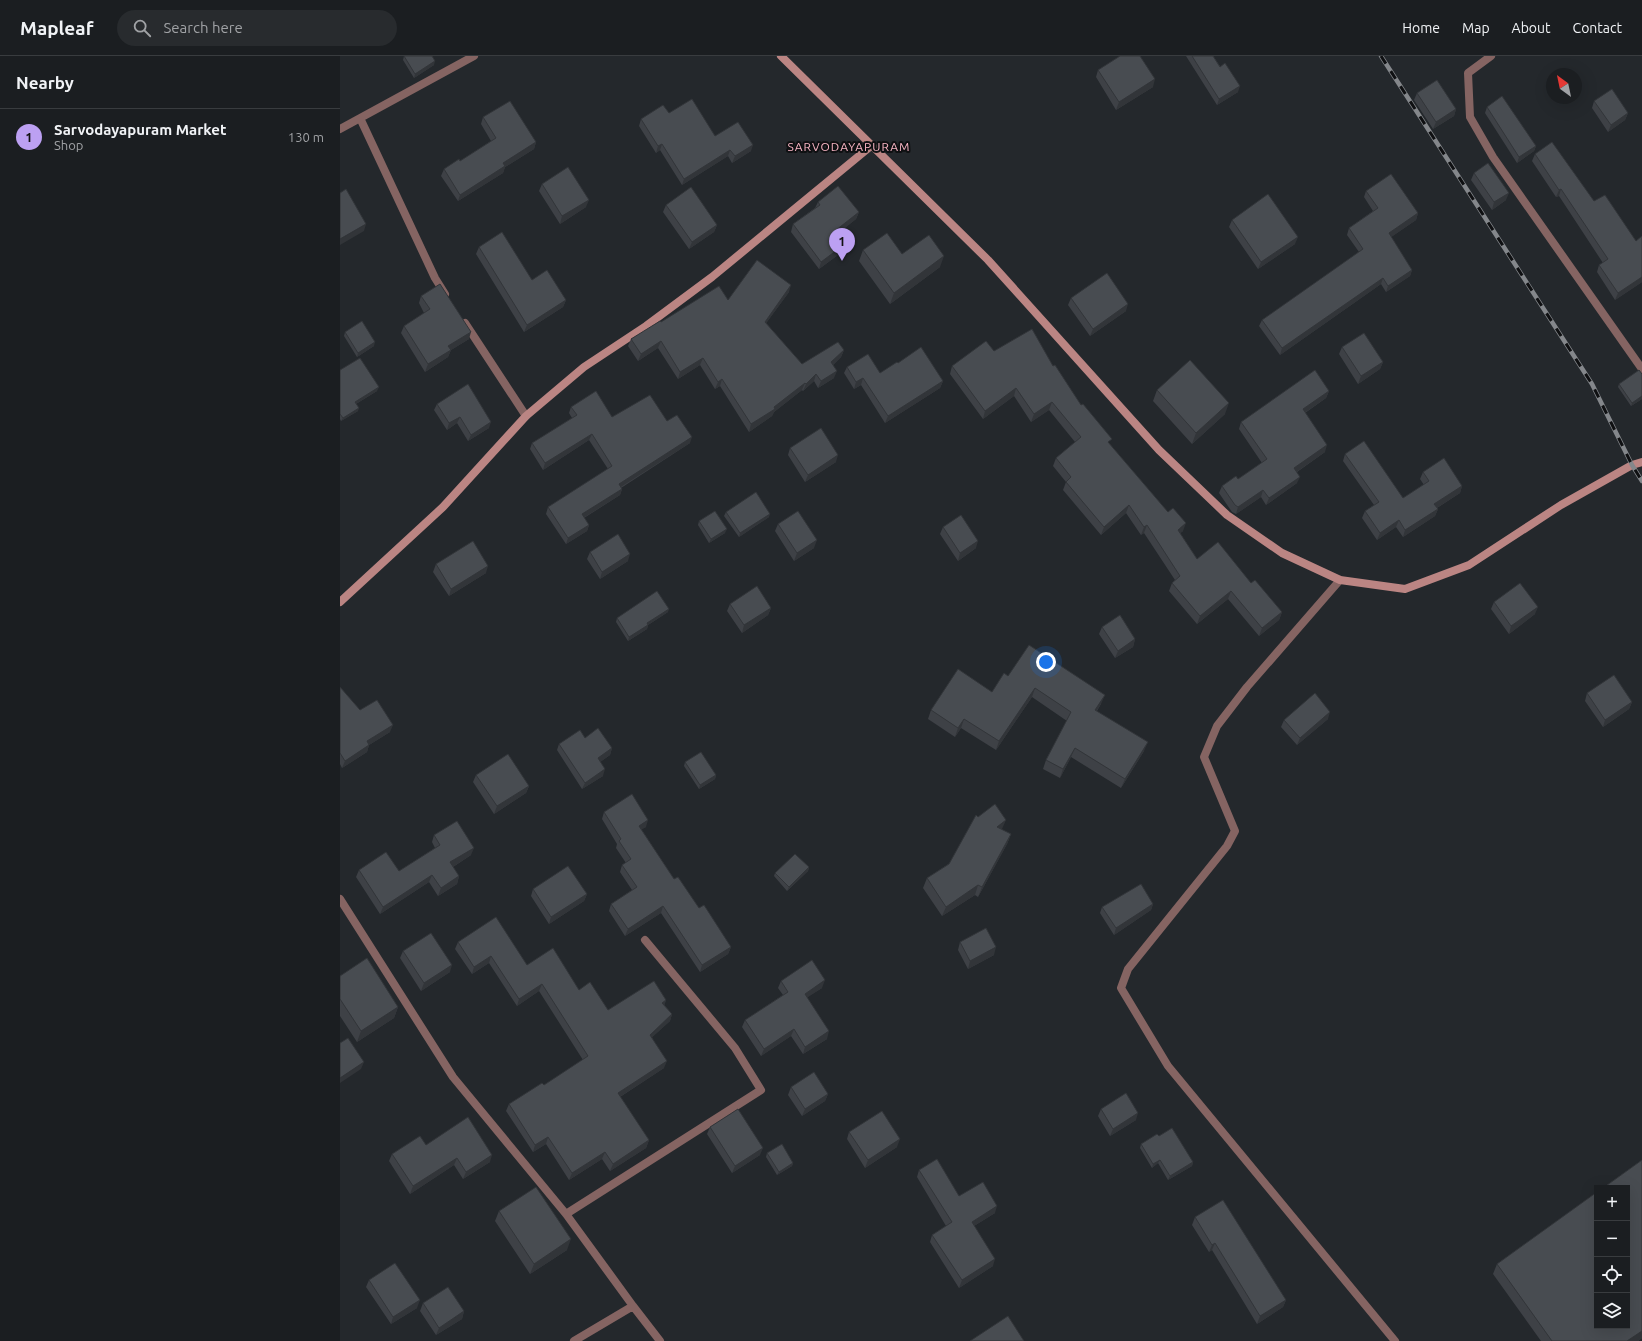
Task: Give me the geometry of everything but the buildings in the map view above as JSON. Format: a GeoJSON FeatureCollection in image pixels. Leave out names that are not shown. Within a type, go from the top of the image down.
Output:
{"type":"FeatureCollection","features":[{"type":"Feature","properties":{"kind":"street"},"geometry":{"type":"LineString","coordinates":[[340,129],[474,56]]}},
{"type":"Feature","properties":{"kind":"street"},"geometry":{"type":"LineString","coordinates":[[781,56],[988,260],[1159,450],[1227,515],[1282,552],[1340,580],[1405,589],[1469,565],[1561,506],[1632,465],[1642,462]]}},
{"type":"Feature","properties":{"kind":"street"},"geometry":{"type":"LineString","coordinates":[[1491,56],[1468,74],[1470,117],[1493,157],[1642,369]]}},
{"type":"Feature","properties":{"kind":"street"},"geometry":{"type":"LineString","coordinates":[[360,118],[435,278],[448,298]]}},
{"type":"Feature","properties":{"kind":"street"},"geometry":{"type":"LineString","coordinates":[[340,602],[443,507],[526,416],[584,367],[646,326],[712,277],[871,146]]}},
{"type":"Feature","properties":{"kind":"street"},"geometry":{"type":"LineString","coordinates":[[461,318],[526,416]]}},
{"type":"Feature","properties":{"kind":"street"},"geometry":{"type":"LineString","coordinates":[[1340,580],[1247,687],[1217,726],[1204,757],[1235,831],[1227,846],[1128,969],[1121,988],[1168,1066],[1395,1341]]}},
{"type":"Feature","properties":{"kind":"street"},"geometry":{"type":"LineString","coordinates":[[340,899],[453,1077],[566,1214],[660,1341]]}},
{"type":"Feature","properties":{"kind":"street"},"geometry":{"type":"LineString","coordinates":[[566,1214],[761,1090],[735,1048],[645,940]]}},
{"type":"Feature","properties":{"kind":"street"},"geometry":{"type":"LineString","coordinates":[[574,1341],[633,1306]]}},
{"type":"Feature","properties":{"kind":"railway"},"geometry":{"type":"LineString","coordinates":[[1381,56],[1592,384],[1632,465],[1642,481]]}},
{"type":"Feature","properties":{"kind":"place","name":"Sarvodayapuram Market"},"geometry":{"type":"Point","coordinates":[842,261]}},
{"type":"Feature","properties":{"kind":"district","name":"SARVODAYAPURAM"},"geometry":{"type":"Point","coordinates":[849,146]}}]}
